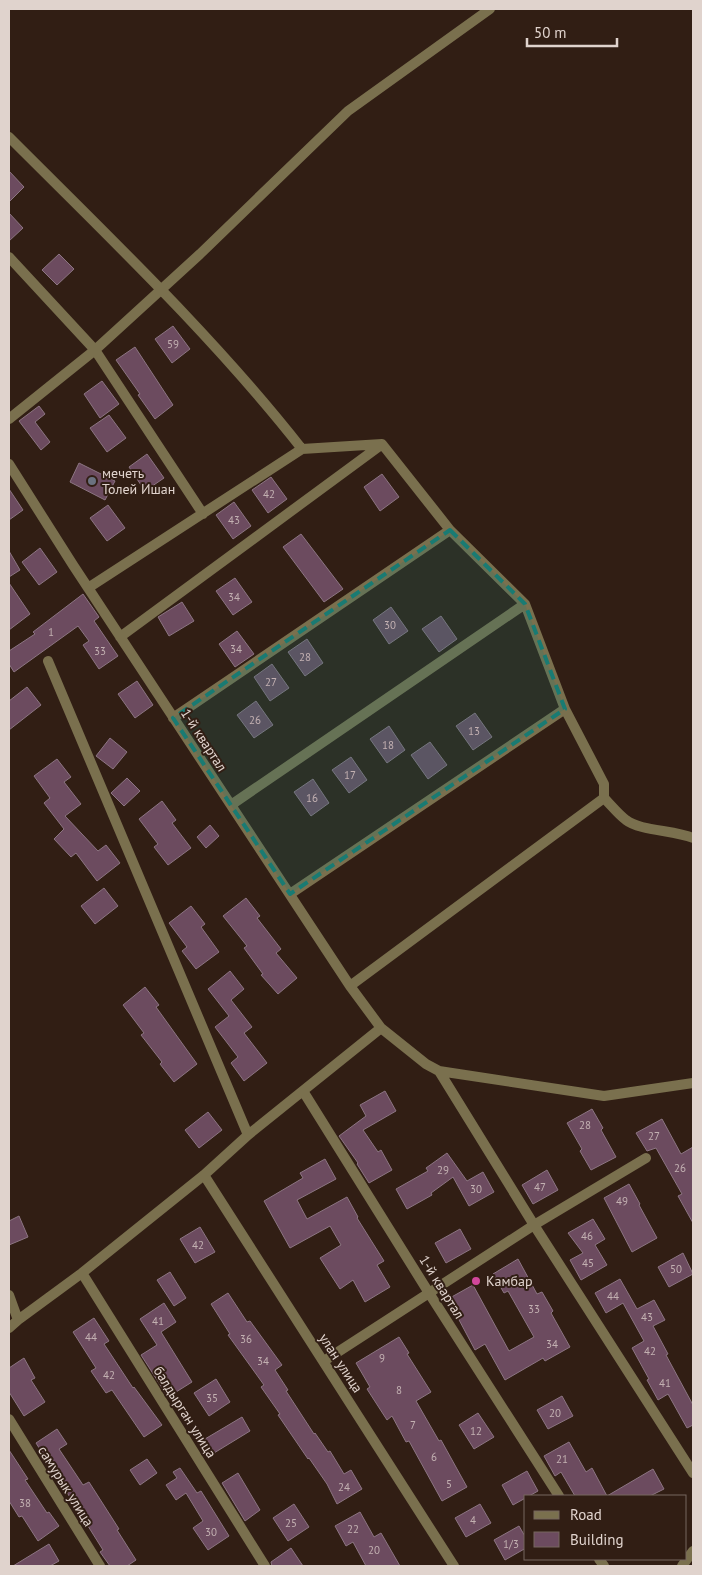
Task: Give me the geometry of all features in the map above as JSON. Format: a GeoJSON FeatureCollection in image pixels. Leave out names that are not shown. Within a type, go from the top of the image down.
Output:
{"type":"FeatureCollection","features":[{"type":"Feature","properties":{"kind":"street"},"geometry":{"type":"LineString","coordinates":[[9,419],[96,350],[348,112],[490,9]]}},
{"type":"Feature","properties":{"kind":"street"},"geometry":{"type":"LineString","coordinates":[[9,137],[162,289],[269,407],[302,450]]}},
{"type":"Feature","properties":{"kind":"street"},"geometry":{"type":"LineString","coordinates":[[9,258],[96,350],[203,514]]}},
{"type":"Feature","properties":{"kind":"street"},"geometry":{"type":"LineString","coordinates":[[88,588],[302,450],[382,444]]}},
{"type":"Feature","properties":{"kind":"street"},"geometry":{"type":"LineString","coordinates":[[382,444],[450,530],[525,604],[565,709],[604,784],[604,798],[626,820],[636,826],[681,833],[693,838]]}},
{"type":"Feature","properties":{"kind":"street"},"geometry":{"type":"LineString","coordinates":[[120,637],[382,444]]}},
{"type":"Feature","properties":{"kind":"street","name":"1-й квартал"},"geometry":{"type":"LineString","coordinates":[[9,464],[120,637],[350,986],[381,1028],[439,1072]]}},
{"type":"Feature","properties":{"kind":"street"},"geometry":{"type":"LineString","coordinates":[[174,718],[450,530]]}},
{"type":"Feature","properties":{"kind":"street"},"geometry":{"type":"LineString","coordinates":[[231,805],[525,604]]}},
{"type":"Feature","properties":{"kind":"street"},"geometry":{"type":"LineString","coordinates":[[48,661],[248,1135]]}},
{"type":"Feature","properties":{"kind":"street"},"geometry":{"type":"LineString","coordinates":[[290,894],[565,709]]}},
{"type":"Feature","properties":{"kind":"street"},"geometry":{"type":"LineString","coordinates":[[350,986],[604,798]]}},
{"type":"Feature","properties":{"kind":"street"},"geometry":{"type":"LineString","coordinates":[[9,1328],[82,1273],[204,1175],[248,1135],[381,1028]]}},
{"type":"Feature","properties":{"kind":"street"},"geometry":{"type":"LineString","coordinates":[[439,1072],[604,1096],[693,1083]]}},
{"type":"Feature","properties":{"kind":"street"},"geometry":{"type":"LineString","coordinates":[[439,1072],[534,1225],[693,1473]]}},
{"type":"Feature","properties":{"kind":"street","name":"1-й квартал"},"geometry":{"type":"LineString","coordinates":[[302,1091],[558,1495]]}},
{"type":"Feature","properties":{"kind":"street"},"geometry":{"type":"LineString","coordinates":[[324,1361],[534,1225],[646,1158]]}},
{"type":"Feature","properties":{"kind":"street","name":"улан улица"},"geometry":{"type":"LineString","coordinates":[[204,1175],[454,1566]]}},
{"type":"Feature","properties":{"kind":"street","name":"балдырган улица"},"geometry":{"type":"LineString","coordinates":[[82,1273],[265,1566]]}},
{"type":"Feature","properties":{"kind":"street"},"geometry":{"type":"LineString","coordinates":[[9,1299],[18,1320]]}},
{"type":"Feature","properties":{"kind":"street","name":"самурык улица"},"geometry":{"type":"LineString","coordinates":[[9,1419],[100,1566]]}},
{"type":"Feature","properties":{"kind":"highlighted area"},"geometry":{"type":"Polygon","coordinates":[[[450,530],[525,604],[565,709],[290,894],[173,718],[450,530]]]}},
{"type":"Feature","properties":{"kind":"building"},"geometry":{"type":"Polygon","coordinates":[[[9,171],[24,187],[9,202],[9,171]]]}},
{"type":"Feature","properties":{"kind":"building"},"geometry":{"type":"Polygon","coordinates":[[[9,213],[23,228],[9,241],[9,213]]]}},
{"type":"Feature","properties":{"kind":"building"},"geometry":{"type":"Polygon","coordinates":[[[59,254],[74,269],[57,285],[42,270],[59,254]]]}},
{"type":"Feature","properties":{"kind":"building"},"geometry":{"type":"Polygon","coordinates":[[[173,326],[190,349],[172,363],[155,339],[173,326]]]}},
{"type":"Feature","properties":{"kind":"building"},"geometry":{"type":"Polygon","coordinates":[[[135,347],[173,405],[155,419],[116,360],[135,347]]]}},
{"type":"Feature","properties":{"kind":"building"},"geometry":{"type":"Polygon","coordinates":[[[102,381],[119,404],[100,418],[84,394],[102,381]]]}},
{"type":"Feature","properties":{"kind":"building"},"geometry":{"type":"Polygon","coordinates":[[[39,406],[45,414],[35,422],[50,442],[41,450],[19,421],[39,406]]]}},
{"type":"Feature","properties":{"kind":"building"},"geometry":{"type":"Polygon","coordinates":[[[109,415],[126,438],[107,452],[90,428],[109,415]]]}},
{"type":"Feature","properties":{"kind":"building"},"geometry":{"type":"Polygon","coordinates":[[[147,454],[164,478],[145,491],[129,467],[147,454]]]}},
{"type":"Feature","properties":{"kind":"building","name":"мечеть Толей Ишан"},"geometry":{"type":"Polygon","coordinates":[[[79,463],[115,481],[105,500],[70,482],[79,463]]]}},
{"type":"Feature","properties":{"kind":"building"},"geometry":{"type":"Polygon","coordinates":[[[382,474],[399,497],[380,511],[364,487],[382,474]]]}},
{"type":"Feature","properties":{"kind":"building"},"geometry":{"type":"Polygon","coordinates":[[[271,477],[287,499],[268,513],[252,490],[271,477]]]}},
{"type":"Feature","properties":{"kind":"building"},"geometry":{"type":"Polygon","coordinates":[[[9,489],[23,510],[9,520],[9,489]]]}},
{"type":"Feature","properties":{"kind":"building"},"geometry":{"type":"Polygon","coordinates":[[[234,502],[251,526],[233,539],[216,515],[234,502]]]}},
{"type":"Feature","properties":{"kind":"building"},"geometry":{"type":"Polygon","coordinates":[[[108,505],[125,528],[107,541],[90,518],[108,505]]]}},
{"type":"Feature","properties":{"kind":"building"},"geometry":{"type":"Polygon","coordinates":[[[301,534],[343,589],[324,602],[283,547],[301,534]]]}},
{"type":"Feature","properties":{"kind":"building"},"geometry":{"type":"Polygon","coordinates":[[[40,548],[57,572],[39,585],[22,562],[40,548]]]}},
{"type":"Feature","properties":{"kind":"building"},"geometry":{"type":"Polygon","coordinates":[[[9,551],[20,570],[9,577],[9,551]]]}},
{"type":"Feature","properties":{"kind":"building"},"geometry":{"type":"Polygon","coordinates":[[[235,578],[252,602],[233,615],[216,591],[235,578]]]}},
{"type":"Feature","properties":{"kind":"building"},"geometry":{"type":"Polygon","coordinates":[[[9,583],[30,614],[9,630],[9,583]]]}},
{"type":"Feature","properties":{"kind":"building"},"geometry":{"type":"Polygon","coordinates":[[[83,594],[99,617],[94,621],[118,656],[99,669],[83,645],[89,641],[78,626],[14,672],[9,664],[9,651],[35,634],[33,632],[83,594]]]}},
{"type":"Feature","properties":{"kind":"building"},"geometry":{"type":"Polygon","coordinates":[[[182,602],[194,621],[169,636],[158,617],[182,602]]]}},
{"type":"Feature","properties":{"kind":"building"},"geometry":{"type":"Polygon","coordinates":[[[391,607],[408,631],[389,644],[373,620],[391,607]]]}},
{"type":"Feature","properties":{"kind":"building"},"geometry":{"type":"Polygon","coordinates":[[[441,616],[457,639],[439,652],[422,629],[441,616]]]}},
{"type":"Feature","properties":{"kind":"building"},"geometry":{"type":"Polygon","coordinates":[[[237,631],[254,654],[235,667],[219,644],[237,631]]]}},
{"type":"Feature","properties":{"kind":"building"},"geometry":{"type":"Polygon","coordinates":[[[307,639],[323,663],[305,676],[288,652],[307,639]]]}},
{"type":"Feature","properties":{"kind":"building"},"geometry":{"type":"Polygon","coordinates":[[[272,664],[289,688],[270,701],[254,677],[272,664]]]}},
{"type":"Feature","properties":{"kind":"building"},"geometry":{"type":"Polygon","coordinates":[[[137,681],[153,705],[135,718],[118,694],[137,681]]]}},
{"type":"Feature","properties":{"kind":"building"},"geometry":{"type":"Polygon","coordinates":[[[27,687],[41,705],[9,730],[9,701],[27,687]]]}},
{"type":"Feature","properties":{"kind":"building"},"geometry":{"type":"Polygon","coordinates":[[[256,701],[273,725],[254,738],[237,715],[256,701]]]}},
{"type":"Feature","properties":{"kind":"building"},"geometry":{"type":"Polygon","coordinates":[[[475,713],[492,737],[473,750],[456,726],[475,713]]]}},
{"type":"Feature","properties":{"kind":"building"},"geometry":{"type":"Polygon","coordinates":[[[389,726],[405,750],[387,763],[370,739],[389,726]]]}},
{"type":"Feature","properties":{"kind":"building"},"geometry":{"type":"Polygon","coordinates":[[[110,738],[127,752],[113,769],[96,756],[110,738]]]}},
{"type":"Feature","properties":{"kind":"building"},"geometry":{"type":"Polygon","coordinates":[[[430,742],[447,765],[428,779],[411,755],[430,742]]]}},
{"type":"Feature","properties":{"kind":"building"},"geometry":{"type":"Polygon","coordinates":[[[351,757],[367,780],[349,793],[332,770],[351,757]]]}},
{"type":"Feature","properties":{"kind":"building"},"geometry":{"type":"Polygon","coordinates":[[[57,759],[71,777],[64,782],[81,804],[65,816],[98,851],[106,845],[120,863],[97,881],[76,853],[71,857],[54,839],[64,829],[44,803],[50,798],[34,776],[57,759]]]}},
{"type":"Feature","properties":{"kind":"building"},"geometry":{"type":"Polygon","coordinates":[[[127,778],[140,791],[124,806],[111,793],[127,778]]]}},
{"type":"Feature","properties":{"kind":"building"},"geometry":{"type":"Polygon","coordinates":[[[313,779],[329,803],[311,816],[294,792],[313,779]]]}},
{"type":"Feature","properties":{"kind":"building"},"geometry":{"type":"Polygon","coordinates":[[[162,801],[176,820],[172,823],[191,848],[168,865],[154,847],[158,844],[139,819],[162,801]]]}},
{"type":"Feature","properties":{"kind":"building"},"geometry":{"type":"Polygon","coordinates":[[[210,825],[219,836],[206,848],[197,837],[210,825]]]}},
{"type":"Feature","properties":{"kind":"building"},"geometry":{"type":"Polygon","coordinates":[[[104,888],[118,906],[95,924],[81,906],[104,888]]]}},
{"type":"Feature","properties":{"kind":"building"},"geometry":{"type":"Polygon","coordinates":[[[246,898],[260,916],[257,918],[281,949],[276,953],[297,978],[278,994],[261,975],[263,974],[244,948],[247,946],[223,916],[246,898]]]}},
{"type":"Feature","properties":{"kind":"building"},"geometry":{"type":"Polygon","coordinates":[[[191,906],[205,924],[201,927],[219,952],[196,969],[182,951],[187,947],[169,923],[191,906]]]}},
{"type":"Feature","properties":{"kind":"building"},"geometry":{"type":"Polygon","coordinates":[[[230,971],[244,989],[231,1000],[252,1027],[244,1033],[267,1063],[244,1081],[231,1063],[238,1057],[215,1027],[229,1016],[208,989],[230,971]]]}},
{"type":"Feature","properties":{"kind":"building"},"geometry":{"type":"Polygon","coordinates":[[[145,987],[159,1005],[156,1007],[197,1064],[174,1082],[160,1064],[162,1062],[141,1035],[144,1033],[123,1005],[145,987]]]}},
{"type":"Feature","properties":{"kind":"building"},"geometry":{"type":"Polygon","coordinates":[[[385,1091],[396,1111],[363,1130],[378,1152],[381,1150],[392,1170],[369,1183],[339,1136],[366,1116],[360,1105],[385,1091]]]}},
{"type":"Feature","properties":{"kind":"building"},"geometry":{"type":"Polygon","coordinates":[[[592,1109],[616,1157],[591,1170],[580,1151],[582,1149],[567,1123],[592,1109]]]}},
{"type":"Feature","properties":{"kind":"building"},"geometry":{"type":"Polygon","coordinates":[[[208,1112],[222,1130],[199,1148],[185,1130],[208,1112]]]}},
{"type":"Feature","properties":{"kind":"building"},"geometry":{"type":"Polygon","coordinates":[[[662,1119],[681,1154],[693,1147],[693,1223],[678,1196],[682,1194],[656,1148],[647,1151],[636,1133],[662,1119]]]}},
{"type":"Feature","properties":{"kind":"building"},"geometry":{"type":"Polygon","coordinates":[[[447,1153],[467,1181],[483,1172],[494,1192],[469,1206],[453,1177],[431,1193],[432,1195],[407,1209],[396,1189],[428,1171],[426,1168],[447,1153]]]}},
{"type":"Feature","properties":{"kind":"building"},"geometry":{"type":"Polygon","coordinates":[[[325,1159],[336,1179],[297,1200],[307,1219],[347,1197],[357,1218],[384,1261],[377,1265],[390,1287],[365,1302],[353,1280],[340,1289],[320,1258],[341,1245],[330,1226],[290,1248],[264,1201],[303,1178],[300,1173],[325,1159]]]}},
{"type":"Feature","properties":{"kind":"building"},"geometry":{"type":"Polygon","coordinates":[[[547,1170],[558,1190],[533,1204],[522,1185],[547,1170]]]}},
{"type":"Feature","properties":{"kind":"building"},"geometry":{"type":"Polygon","coordinates":[[[629,1184],[657,1238],[632,1252],[604,1198],[629,1184]]]}},
{"type":"Feature","properties":{"kind":"building"},"geometry":{"type":"Polygon","coordinates":[[[19,1216],[28,1237],[9,1245],[9,1221],[19,1216]]]}},
{"type":"Feature","properties":{"kind":"building"},"geometry":{"type":"Polygon","coordinates":[[[593,1219],[605,1239],[595,1245],[607,1265],[581,1280],[570,1260],[583,1253],[568,1233],[593,1219]]]}},
{"type":"Feature","properties":{"kind":"building"},"geometry":{"type":"Polygon","coordinates":[[[200,1227],[215,1252],[195,1263],[180,1239],[200,1227]]]}},
{"type":"Feature","properties":{"kind":"building"},"geometry":{"type":"Polygon","coordinates":[[[460,1229],[471,1249],[446,1263],[435,1243],[460,1229]]]}},
{"type":"Feature","properties":{"kind":"building"},"geometry":{"type":"Polygon","coordinates":[[[683,1253],[693,1274],[669,1287],[658,1267],[683,1253]]]}},
{"type":"Feature","properties":{"kind":"building"},"geometry":{"type":"Polygon","coordinates":[[[518,1259],[537,1294],[542,1292],[553,1311],[551,1313],[570,1347],[545,1361],[543,1358],[505,1380],[485,1344],[475,1350],[448,1299],[473,1285],[509,1351],[534,1337],[508,1291],[504,1293],[493,1274],[518,1259]]]}},
{"type":"Feature","properties":{"kind":"building"},"geometry":{"type":"Polygon","coordinates":[[[170,1272],[186,1298],[174,1306],[157,1280],[170,1272]]]}},
{"type":"Feature","properties":{"kind":"building"},"geometry":{"type":"Polygon","coordinates":[[[620,1279],[637,1309],[654,1300],[665,1320],[653,1326],[668,1354],[666,1355],[693,1405],[693,1425],[687,1428],[668,1394],[658,1400],[647,1380],[649,1379],[632,1348],[644,1341],[623,1303],[606,1313],[595,1293],[620,1279]]]}},
{"type":"Feature","properties":{"kind":"building"},"geometry":{"type":"Polygon","coordinates":[[[228,1293],[247,1322],[250,1321],[282,1365],[275,1370],[288,1390],[286,1391],[314,1434],[328,1452],[330,1451],[344,1474],[351,1470],[362,1489],[337,1504],[327,1484],[278,1415],[280,1414],[261,1387],[264,1385],[228,1335],[230,1334],[211,1304],[228,1293]]]}},
{"type":"Feature","properties":{"kind":"building"},"geometry":{"type":"Polygon","coordinates":[[[164,1303],[176,1322],[161,1332],[192,1382],[168,1397],[141,1355],[157,1345],[140,1319],[164,1303]]]}},
{"type":"Feature","properties":{"kind":"building"},"geometry":{"type":"Polygon","coordinates":[[[94,1318],[109,1341],[104,1344],[133,1388],[162,1425],[144,1437],[112,1390],[106,1393],[91,1371],[96,1368],[73,1332],[94,1318]]]}},
{"type":"Feature","properties":{"kind":"building"},"geometry":{"type":"Polygon","coordinates":[[[399,1337],[409,1353],[407,1354],[431,1392],[416,1401],[439,1441],[441,1440],[467,1487],[442,1501],[409,1441],[406,1442],[392,1416],[387,1420],[367,1389],[370,1387],[356,1363],[399,1337]]]}},
{"type":"Feature","properties":{"kind":"building"},"geometry":{"type":"Polygon","coordinates":[[[24,1358],[35,1378],[31,1380],[45,1402],[24,1416],[9,1392],[9,1368],[24,1358]]]}},
{"type":"Feature","properties":{"kind":"building"},"geometry":{"type":"Polygon","coordinates":[[[216,1379],[230,1402],[209,1416],[194,1393],[216,1379]]]}},
{"type":"Feature","properties":{"kind":"building"},"geometry":{"type":"Polygon","coordinates":[[[562,1396],[573,1416],[548,1429],[537,1410],[562,1396]]]}},
{"type":"Feature","properties":{"kind":"building"},"geometry":{"type":"Polygon","coordinates":[[[478,1413],[494,1437],[474,1449],[459,1425],[478,1413]]]}},
{"type":"Feature","properties":{"kind":"building"},"geometry":{"type":"Polygon","coordinates":[[[242,1417],[250,1431],[214,1453],[205,1439],[242,1417]]]}},
{"type":"Feature","properties":{"kind":"building"},"geometry":{"type":"Polygon","coordinates":[[[57,1429],[67,1444],[59,1449],[83,1485],[89,1482],[136,1560],[127,1566],[110,1566],[100,1552],[103,1550],[36,1443],[57,1429]]]}},
{"type":"Feature","properties":{"kind":"building"},"geometry":{"type":"Polygon","coordinates":[[[569,1442],[586,1472],[592,1468],[606,1495],[574,1495],[561,1472],[555,1476],[544,1456],[569,1442]]]}},
{"type":"Feature","properties":{"kind":"building"},"geometry":{"type":"Polygon","coordinates":[[[9,1450],[28,1479],[25,1480],[47,1513],[49,1512],[59,1526],[38,1541],[22,1516],[19,1517],[9,1501],[9,1450]]]}},
{"type":"Feature","properties":{"kind":"building"},"geometry":{"type":"Polygon","coordinates":[[[147,1459],[157,1473],[140,1485],[130,1470],[147,1459]]]}},
{"type":"Feature","properties":{"kind":"building"},"geometry":{"type":"Polygon","coordinates":[[[180,1468],[197,1493],[201,1491],[229,1536],[208,1550],[193,1528],[203,1521],[186,1493],[176,1500],[166,1485],[177,1478],[173,1472],[180,1468]]]}},
{"type":"Feature","properties":{"kind":"building"},"geometry":{"type":"Polygon","coordinates":[[[653,1469],[664,1489],[652,1495],[609,1495],[653,1469]]]}},
{"type":"Feature","properties":{"kind":"building"},"geometry":{"type":"Polygon","coordinates":[[[527,1471],[538,1491],[531,1495],[524,1495],[524,1499],[513,1505],[502,1485],[527,1471]]]}},
{"type":"Feature","properties":{"kind":"building"},"geometry":{"type":"Polygon","coordinates":[[[238,1473],[260,1510],[245,1521],[222,1483],[238,1473]]]}},
{"type":"Feature","properties":{"kind":"building"},"geometry":{"type":"Polygon","coordinates":[[[294,1504],[309,1527],[288,1541],[273,1518],[294,1504]]]}},
{"type":"Feature","properties":{"kind":"building"},"geometry":{"type":"Polygon","coordinates":[[[480,1504],[491,1523],[466,1537],[455,1518],[480,1504]]]}},
{"type":"Feature","properties":{"kind":"building"},"geometry":{"type":"Polygon","coordinates":[[[360,1512],[374,1537],[381,1533],[400,1566],[366,1566],[353,1542],[346,1546],[335,1526],[360,1512]]]}},
{"type":"Feature","properties":{"kind":"building"},"geometry":{"type":"Polygon","coordinates":[[[519,1526],[524,1535],[524,1549],[505,1560],[494,1540],[519,1526]]]}},
{"type":"Feature","properties":{"kind":"building"},"geometry":{"type":"Polygon","coordinates":[[[49,1544],[59,1561],[50,1566],[13,1566],[49,1544]]]}},
{"type":"Feature","properties":{"kind":"building"},"geometry":{"type":"Polygon","coordinates":[[[291,1548],[303,1566],[272,1566],[271,1562],[291,1548]]]}},
{"type":"Feature","properties":{"kind":"place","name":"мечеть Толей Ишан"},"geometry":{"type":"Point","coordinates":[92,481]}},
{"type":"Feature","properties":{"kind":"place","name":"Камбар"},"geometry":{"type":"Point","coordinates":[476,1281]}}]}
